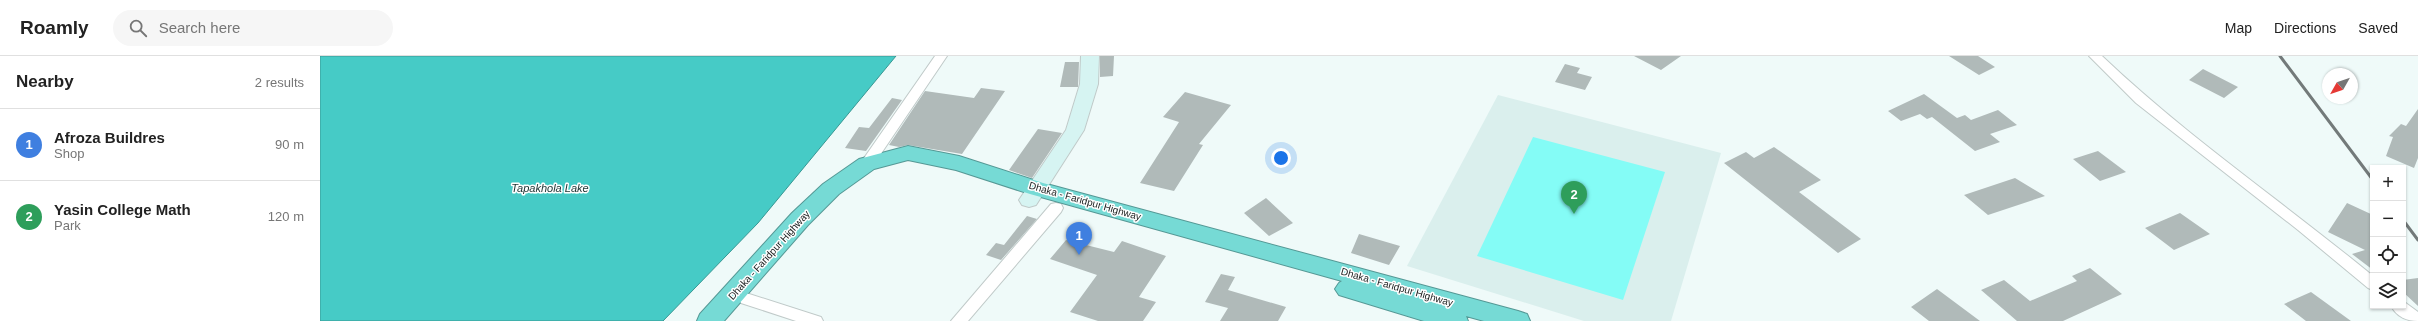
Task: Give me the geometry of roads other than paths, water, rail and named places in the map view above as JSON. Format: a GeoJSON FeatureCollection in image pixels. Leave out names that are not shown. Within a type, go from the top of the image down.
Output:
{"type":"FeatureCollection","features":[{"type":"Feature","properties":{"kind":"highway","name":"Dhaka - Faridpur Highway"},"geometry":{"type":"LineString","coordinates":[[709,321],[800,219],[854,171],[867,164],[908,154],[959,163],[1033,194],[1056,208],[1518,321]]}},
{"type":"Feature","properties":{"kind":"highway","name":"Dhaka - Faridpur Highway"},"geometry":{"type":"LineString","coordinates":[[726,321],[812,222],[843,194],[875,173],[902,165],[951,173],[1033,194],[1291,265],[1456,321]]}},
{"type":"Feature","properties":{"kind":"main road"},"geometry":{"type":"LineString","coordinates":[[1033,194],[1075,130],[1090,84],[1090,56]]}},
{"type":"Feature","properties":{"kind":"street"},"geometry":{"type":"LineString","coordinates":[[867,164],[941,56]]}},
{"type":"Feature","properties":{"kind":"street"},"geometry":{"type":"LineString","coordinates":[[2095,56],[2141,100],[2303,226],[2370,282]]}},
{"type":"Feature","properties":{"kind":"street"},"geometry":{"type":"LineString","coordinates":[[959,321],[1056,208]]}},
{"type":"Feature","properties":{"kind":"street"},"geometry":{"type":"LineString","coordinates":[[746,298],[816,321]]}},
{"type":"Feature","properties":{"kind":"street"},"geometry":{"type":"LineString","coordinates":[[2404,309],[2418,321]]}},
{"type":"Feature","properties":{"kind":"water","name":"Tapakhola Lake"},"geometry":{"type":"Polygon","coordinates":[[[320,56],[896,56],[758,223],[663,321],[320,321],[320,56]]]}},
{"type":"Feature","properties":{"kind":"railway"},"geometry":{"type":"LineString","coordinates":[[2280,56],[2370,176]]}},
{"type":"Feature","properties":{"kind":"railway"},"geometry":{"type":"LineString","coordinates":[[2406,224],[2418,240]]}},
{"type":"Feature","properties":{"kind":"place","name":"Yasin College Math"},"geometry":{"type":"Point","coordinates":[1574,214]}},
{"type":"Feature","properties":{"kind":"place","name":"Afroza Buildres"},"geometry":{"type":"Point","coordinates":[1079,255]}}]}
